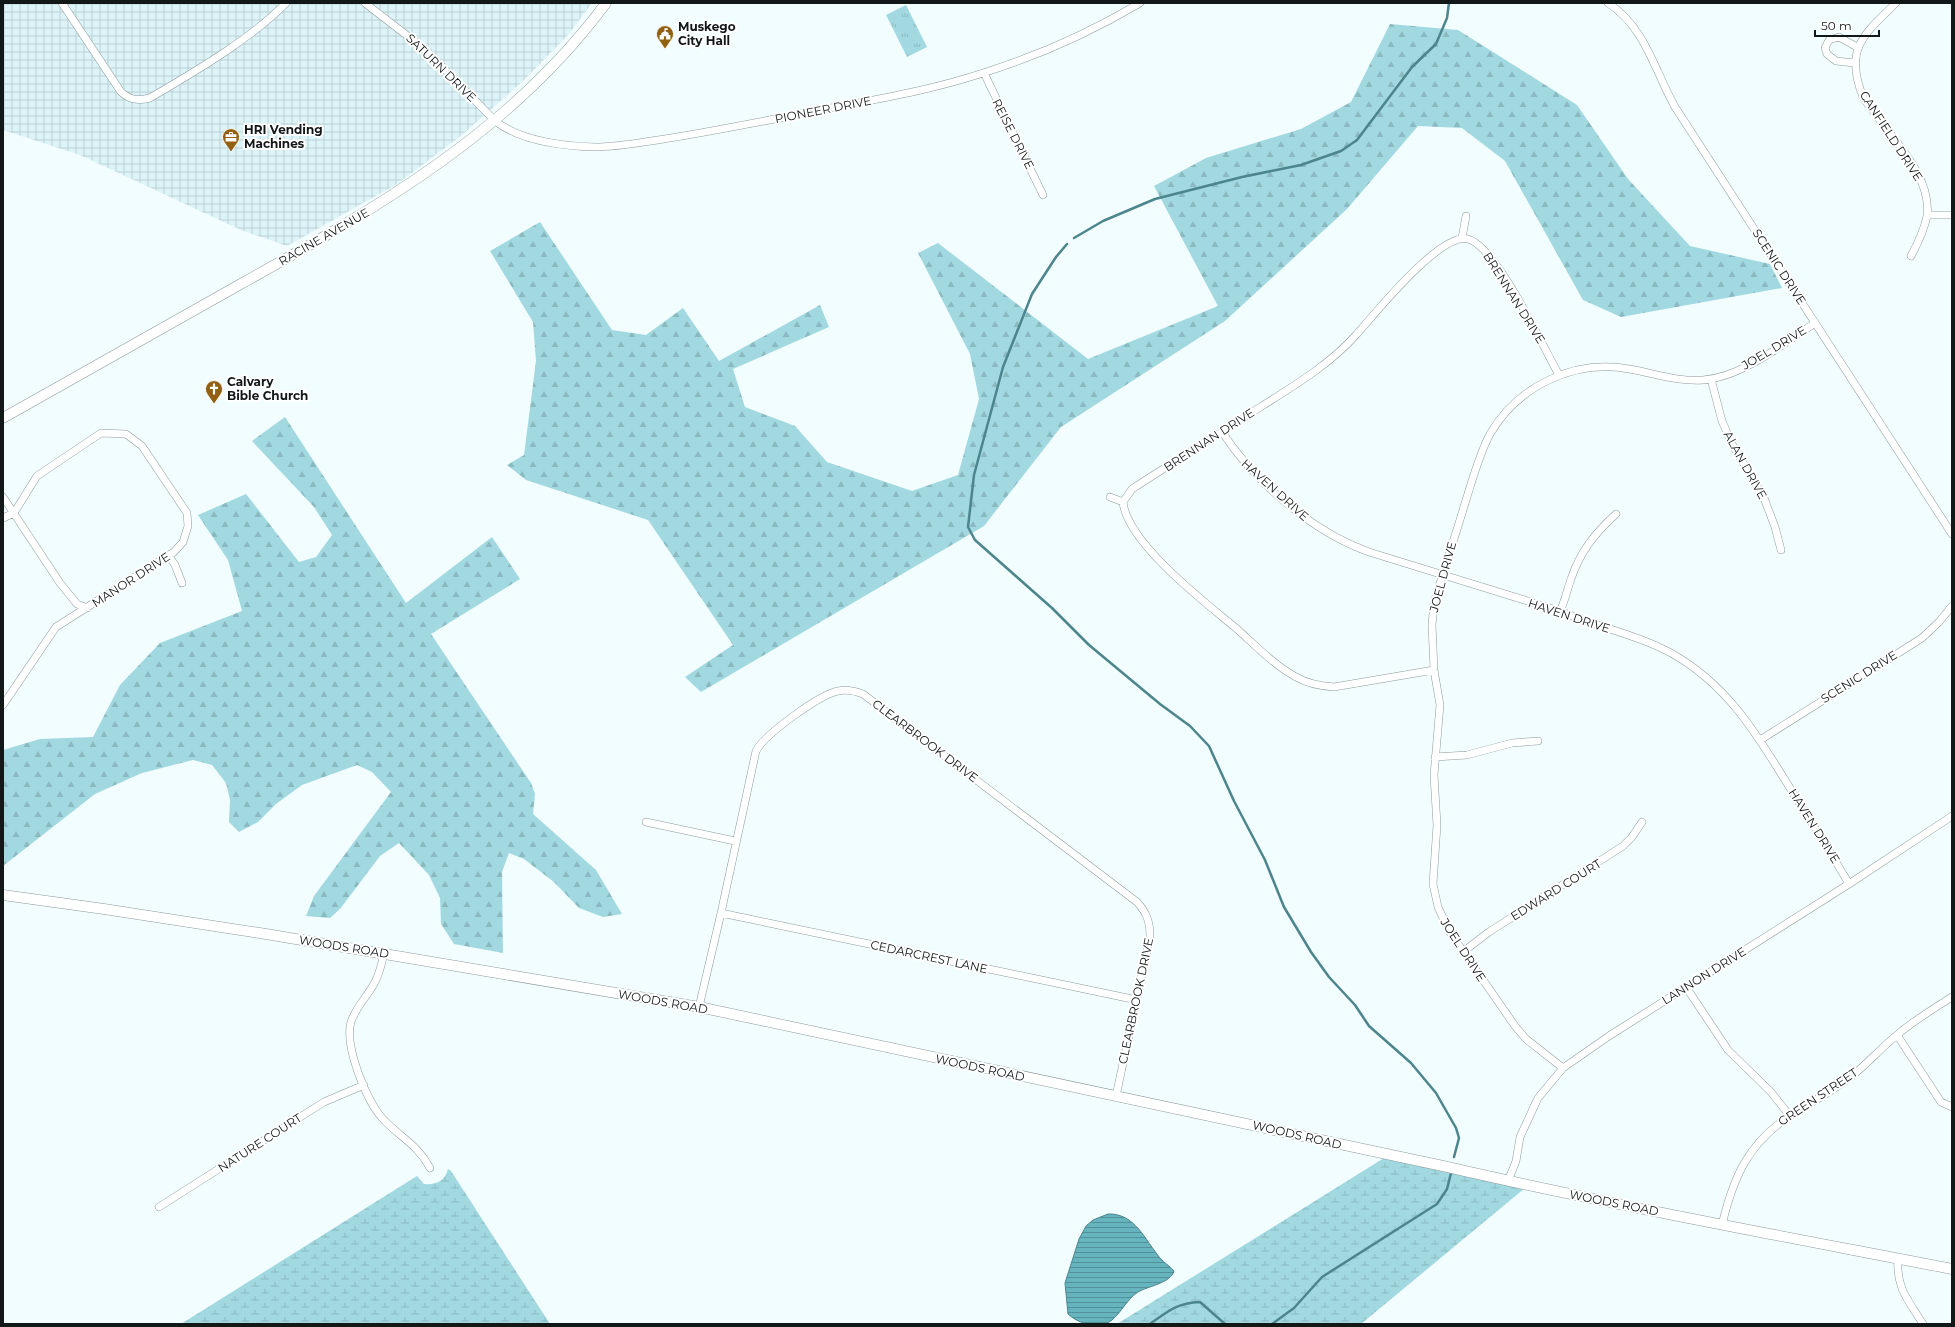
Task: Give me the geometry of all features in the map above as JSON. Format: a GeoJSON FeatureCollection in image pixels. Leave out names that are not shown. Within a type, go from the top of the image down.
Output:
{"type":"FeatureCollection","features":[{"type":"Feature","properties":{"kind":"street"},"geometry":{"type":"LineString","coordinates":[[62,3],[121,92],[132,99],[141,100],[150,98],[256,29],[286,3]]}},
{"type":"Feature","properties":{"kind":"street","name":"SATURN DRIVE"},"geometry":{"type":"LineString","coordinates":[[365,3],[427,51],[495,121]]}},
{"type":"Feature","properties":{"kind":"street","name":"RACINE AVENUE"},"geometry":{"type":"LineString","coordinates":[[3,418],[371,210],[446,160],[495,121],[566,51],[606,3]]}},
{"type":"Feature","properties":{"kind":"street","name":"PIONEER DRIVE"},"geometry":{"type":"LineString","coordinates":[[495,121],[515,133],[559,144],[593,147],[618,146],[763,122],[904,93],[984,73],[1055,46],[1099,26],[1140,3]]}},
{"type":"Feature","properties":{"kind":"street","name":"SCENIC DRIVE"},"geometry":{"type":"LineString","coordinates":[[1608,3],[1625,16],[1640,34],[1674,107],[1952,534]]}},
{"type":"Feature","properties":{"kind":"street","name":"CANFIELD DRIVE"},"geometry":{"type":"LineString","coordinates":[[1896,3],[1871,28],[1857,47],[1855,63],[1858,85],[1863,97],[1918,175],[1926,195],[1927,215],[1921,238],[1911,256]]}},
{"type":"Feature","properties":{"kind":"street"},"geometry":{"type":"LineString","coordinates":[[1855,63],[1836,61],[1827,54],[1825,48],[1829,40],[1839,37],[1857,47]]}},
{"type":"Feature","properties":{"kind":"street","name":"REISE DRIVE"},"geometry":{"type":"LineString","coordinates":[[984,73],[1043,195]]}},
{"type":"Feature","properties":{"kind":"street"},"geometry":{"type":"LineString","coordinates":[[1927,215],[1952,215]]}},
{"type":"Feature","properties":{"kind":"street"},"geometry":{"type":"LineString","coordinates":[[1462,238],[1466,216]]}},
{"type":"Feature","properties":{"kind":"street","name":"BRENNAN DRIVE"},"geometry":{"type":"LineString","coordinates":[[1123,502],[1132,489],[1222,432],[1324,364],[1355,336],[1411,275],[1445,245],[1462,238],[1478,244],[1496,265],[1516,297],[1559,375]]}},
{"type":"Feature","properties":{"kind":"street","name":"JOEL DRIVE"},"geometry":{"type":"LineString","coordinates":[[1563,1068],[1526,1039],[1515,1026],[1442,919],[1435,897],[1433,872],[1437,825],[1434,775],[1440,705],[1434,670],[1432,625],[1434,604],[1479,458],[1490,435],[1502,416],[1518,400],[1539,385],[1559,375],[1589,368],[1615,367],[1678,380],[1711,379],[1723,376],[1754,362],[1815,323]]}},
{"type":"Feature","properties":{"kind":"street","name":"ALAN DRIVE"},"geometry":{"type":"LineString","coordinates":[[1711,379],[1722,421],[1732,444],[1764,498],[1775,527],[1781,550]]}},
{"type":"Feature","properties":{"kind":"street","name":"HAVEN DRIVE"},"geometry":{"type":"LineString","coordinates":[[1222,432],[1236,454],[1252,472],[1302,515],[1321,528],[1359,549],[1442,576],[1560,611],[1647,642],[1692,666],[1724,694],[1741,713],[1760,740],[1849,884]]}},
{"type":"Feature","properties":{"kind":"street","name":"MANOR DRIVE"},"geometry":{"type":"LineString","coordinates":[[3,705],[56,627],[169,556],[183,542],[188,526],[187,513],[142,446],[126,434],[101,433],[37,476],[14,513]]}},
{"type":"Feature","properties":{"kind":"street"},"geometry":{"type":"LineString","coordinates":[[3,497],[60,583],[77,604],[87,608]]}},
{"type":"Feature","properties":{"kind":"street"},"geometry":{"type":"LineString","coordinates":[[1110,497],[1123,502],[1124,509],[1135,528],[1166,568],[1268,656],[1297,678],[1320,686],[1334,687],[1434,670]]}},
{"type":"Feature","properties":{"kind":"street"},"geometry":{"type":"LineString","coordinates":[[3,518],[14,513]]}},
{"type":"Feature","properties":{"kind":"street"},"geometry":{"type":"LineString","coordinates":[[1560,611],[1575,568],[1586,547],[1600,528],[1616,514]]}},
{"type":"Feature","properties":{"kind":"street"},"geometry":{"type":"LineString","coordinates":[[169,556],[175,565],[182,583]]}},
{"type":"Feature","properties":{"kind":"street","name":"SCENIC DRIVE"},"geometry":{"type":"LineString","coordinates":[[1760,740],[1918,640],[1939,622],[1952,606]]}},
{"type":"Feature","properties":{"kind":"street","name":"CLEARBROOK DRIVE"},"geometry":{"type":"LineString","coordinates":[[699,1007],[721,913],[735,841],[753,762],[760,743],[780,726],[831,694],[846,690],[863,694],[1137,902],[1142,908],[1150,923],[1150,937],[1116,1096]]}},
{"type":"Feature","properties":{"kind":"street"},"geometry":{"type":"LineString","coordinates":[[1435,757],[1467,755],[1512,743],[1538,741]]}},
{"type":"Feature","properties":{"kind":"street","name":"LANNON DRIVE"},"geometry":{"type":"LineString","coordinates":[[1508,1181],[1516,1161],[1520,1137],[1538,1098],[1563,1068],[1609,1036],[1849,884],[1952,816]]}},
{"type":"Feature","properties":{"kind":"street"},"geometry":{"type":"LineString","coordinates":[[646,822],[735,841]]}},
{"type":"Feature","properties":{"kind":"street","name":"EDWARD COURT"},"geometry":{"type":"LineString","coordinates":[[1464,952],[1489,932],[1623,846],[1632,837],[1642,822]]}},
{"type":"Feature","properties":{"kind":"street","name":"WOODS ROAD"},"geometry":{"type":"LineString","coordinates":[[3,895],[144,914],[699,1007],[1508,1181],[1722,1225],[1952,1269]]}},
{"type":"Feature","properties":{"kind":"street","name":"CEDARCREST LANE"},"geometry":{"type":"LineString","coordinates":[[721,913],[1137,1000]]}},
{"type":"Feature","properties":{"kind":"street"},"geometry":{"type":"LineString","coordinates":[[384,954],[376,980],[356,1010],[350,1023],[350,1049],[374,1107],[383,1120],[423,1155],[430,1168]]}},
{"type":"Feature","properties":{"kind":"street"},"geometry":{"type":"LineString","coordinates":[[1686,987],[1728,1050],[1771,1092],[1790,1116]]}},
{"type":"Feature","properties":{"kind":"street","name":"GREEN STREET"},"geometry":{"type":"LineString","coordinates":[[1722,1225],[1733,1184],[1746,1159],[1765,1136],[1790,1116],[1850,1077],[1897,1035],[1952,998]]}},
{"type":"Feature","properties":{"kind":"street"},"geometry":{"type":"LineString","coordinates":[[1897,1035],[1941,1102],[1952,1107]]}},
{"type":"Feature","properties":{"kind":"street","name":"NATURE COURT"},"geometry":{"type":"LineString","coordinates":[[159,1208],[324,1102],[364,1085]]}},
{"type":"Feature","properties":{"kind":"street"},"geometry":{"type":"LineString","coordinates":[[1898,1258],[1897,1274],[1899,1285],[1923,1324]]}},
{"type":"Feature","properties":{"kind":"shaded area"},"geometry":{"type":"Polygon","coordinates":[[[3,3],[592,3],[568,35],[523,81],[462,135],[397,184],[287,246],[241,230],[80,155],[3,130],[3,3]]]}},
{"type":"Feature","properties":{"kind":"shaded area"},"geometry":{"type":"Polygon","coordinates":[[[1108,1214],[1125,1218],[1132,1223],[1144,1236],[1160,1258],[1174,1271],[1169,1278],[1159,1284],[1142,1290],[1134,1295],[1110,1322],[1100,1325],[1090,1325],[1076,1320],[1068,1314],[1065,1283],[1079,1239],[1086,1226],[1093,1220],[1108,1214]]]}},
{"type":"Feature","properties":{"kind":"green space"},"geometry":{"type":"Polygon","coordinates":[[[906,5],[927,47],[907,57],[886,15],[906,5]]]}},
{"type":"Feature","properties":{"kind":"green space"},"geometry":{"type":"Polygon","coordinates":[[[1390,24],[1458,30],[1577,105],[1628,179],[1690,246],[1770,264],[1782,288],[1621,317],[1583,300],[1505,161],[1462,128],[1418,126],[1347,209],[1225,321],[1061,427],[984,526],[701,692],[685,677],[733,645],[648,520],[526,480],[507,465],[524,455],[536,361],[533,322],[490,251],[540,222],[612,330],[646,335],[683,308],[719,361],[820,305],[829,327],[733,369],[745,407],[795,426],[827,462],[912,491],[958,475],[979,399],[970,354],[918,253],[938,243],[1088,359],[1218,306],[1154,186],[1206,158],[1301,129],[1351,102],[1390,24]]]}},
{"type":"Feature","properties":{"kind":"green space"},"geometry":{"type":"Polygon","coordinates":[[[285,417],[406,603],[492,537],[520,579],[431,634],[531,783],[535,794],[533,814],[596,870],[622,914],[603,917],[579,908],[554,882],[524,859],[509,853],[502,872],[503,953],[454,944],[441,924],[440,898],[429,875],[399,843],[380,856],[340,909],[330,918],[306,916],[314,896],[391,792],[372,772],[357,765],[302,785],[276,804],[258,822],[239,832],[229,822],[230,800],[226,783],[212,765],[193,760],[142,773],[95,794],[3,866],[3,750],[40,739],[93,737],[120,685],[160,643],[242,611],[228,560],[198,515],[246,494],[299,562],[316,557],[332,535],[314,507],[252,441],[285,417]]]}},
{"type":"Feature","properties":{"kind":"green space"},"geometry":{"type":"Polygon","coordinates":[[[1384,1158],[1525,1188],[1361,1324],[1117,1324],[1384,1158]]]}},
{"type":"Feature","properties":{"kind":"green space"},"geometry":{"type":"Polygon","coordinates":[[[448,1169],[451,1171],[550,1324],[181,1324],[417,1176],[424,1184],[432,1184],[445,1177],[448,1169]]]}},
{"type":"Feature","properties":{"kind":"waterway"},"geometry":{"type":"LineString","coordinates":[[1074,238],[1103,221],[1155,199],[1242,177],[1301,165],[1341,151],[1357,140],[1412,67],[1436,44],[1447,18],[1449,3]]}},
{"type":"Feature","properties":{"kind":"waterway"},"geometry":{"type":"LineString","coordinates":[[1067,244],[1056,257],[1032,294],[1003,367],[974,475],[968,527],[975,540],[1052,608],[1089,645],[1160,704],[1190,726],[1209,746],[1234,801],[1265,860],[1284,907],[1311,952],[1329,977],[1355,1005],[1369,1026],[1411,1063],[1436,1093],[1456,1128],[1459,1138],[1454,1157]]}},
{"type":"Feature","properties":{"kind":"waterway"},"geometry":{"type":"LineString","coordinates":[[1272,1324],[1294,1308],[1322,1277],[1437,1204],[1447,1189],[1451,1173]]}},
{"type":"Feature","properties":{"kind":"waterway"},"geometry":{"type":"LineString","coordinates":[[1150,1324],[1173,1308],[1185,1304],[1200,1302],[1225,1324]]}},
{"type":"Feature","properties":{"kind":"place","name":"Muskego City Hall"},"geometry":{"type":"Point","coordinates":[665,49]}},
{"type":"Feature","properties":{"kind":"place","name":"HRI Vending Machines"},"geometry":{"type":"Point","coordinates":[231,152]}},
{"type":"Feature","properties":{"kind":"place","name":"Calvary Bible Church"},"geometry":{"type":"Point","coordinates":[214,404]}}]}
